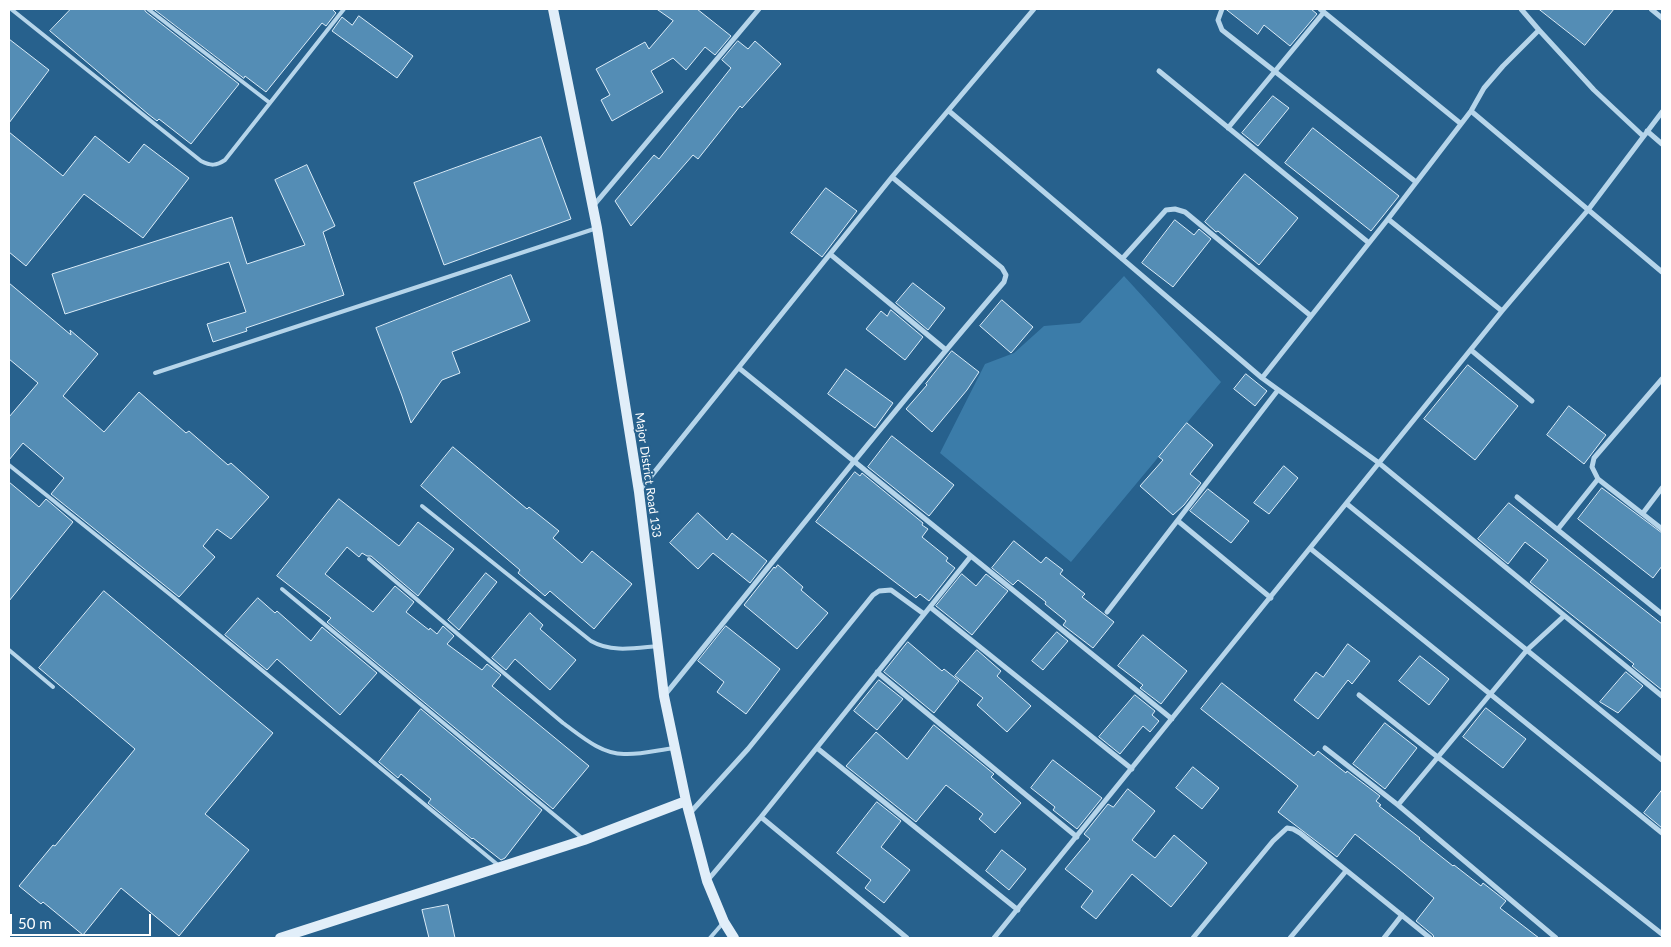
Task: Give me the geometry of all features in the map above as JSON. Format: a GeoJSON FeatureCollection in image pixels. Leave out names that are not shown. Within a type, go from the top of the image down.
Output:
{"type":"FeatureCollection","features":[{"type":"Feature","properties":{"kind":"main road","name":"Major District Road 133"},"geometry":{"type":"LineString","coordinates":[[553,9],[597,228],[639,492],[664,696],[674,748],[706,881],[724,922],[734,938]]}},
{"type":"Feature","properties":{"kind":"main road"},"geometry":{"type":"LineString","coordinates":[[280,938],[584,840],[686,801]]}},
{"type":"Feature","properties":{"kind":"street"},"geometry":{"type":"LineString","coordinates":[[593,206],[759,9]]}},
{"type":"Feature","properties":{"kind":"street"},"geometry":{"type":"LineString","coordinates":[[639,492],[892,177],[1034,9]]}},
{"type":"Feature","properties":{"kind":"street"},"geometry":{"type":"LineString","coordinates":[[1222,9],[1218,20],[1222,30],[1416,182]]}},
{"type":"Feature","properties":{"kind":"street"},"geometry":{"type":"LineString","coordinates":[[1521,9],[1594,90],[1645,134],[1662,144]]}},
{"type":"Feature","properties":{"kind":"street"},"geometry":{"type":"LineString","coordinates":[[1652,9],[1662,18]]}},
{"type":"Feature","properties":{"kind":"street"},"geometry":{"type":"LineString","coordinates":[[1228,128],[1276,71],[1322,10],[1460,123]]}},
{"type":"Feature","properties":{"kind":"street"},"geometry":{"type":"LineString","coordinates":[[1262,378],[1388,219],[1471,110],[1484,88],[1502,66],[1538,30]]}},
{"type":"Feature","properties":{"kind":"street"},"geometry":{"type":"LineString","coordinates":[[1159,71],[1369,243]]}},
{"type":"Feature","properties":{"kind":"street"},"geometry":{"type":"LineString","coordinates":[[1471,110],[1662,272]]}},
{"type":"Feature","properties":{"kind":"street"},"geometry":{"type":"LineString","coordinates":[[949,111],[1262,378],[1379,464],[1662,696]]}},
{"type":"Feature","properties":{"kind":"street"},"geometry":{"type":"LineString","coordinates":[[994,938],[1502,311],[1588,210],[1662,112]]}},
{"type":"Feature","properties":{"kind":"street"},"geometry":{"type":"LineString","coordinates":[[664,696],[854,462],[1004,282],[1006,274],[1002,268],[892,177]]}},
{"type":"Feature","properties":{"kind":"street"},"geometry":{"type":"LineString","coordinates":[[1122,259],[1166,210],[1175,209],[1184,212],[1311,316]]}},
{"type":"Feature","properties":{"kind":"street"},"geometry":{"type":"LineString","coordinates":[[1388,219],[1502,311]]}},
{"type":"Feature","properties":{"kind":"street"},"geometry":{"type":"LineString","coordinates":[[830,254],[946,350]]}},
{"type":"Feature","properties":{"kind":"street"},"geometry":{"type":"LineString","coordinates":[[1471,350],[1532,401]]}},
{"type":"Feature","properties":{"kind":"street"},"geometry":{"type":"LineString","coordinates":[[739,368],[1172,719]]}},
{"type":"Feature","properties":{"kind":"street"},"geometry":{"type":"LineString","coordinates":[[1662,379],[1594,458],[1592,467],[1598,479],[1662,529]]}},
{"type":"Feature","properties":{"kind":"street"},"geometry":{"type":"LineString","coordinates":[[1108,612],[1278,390]]}},
{"type":"Feature","properties":{"kind":"street"},"geometry":{"type":"LineString","coordinates":[[1558,529],[1598,479]]}},
{"type":"Feature","properties":{"kind":"street"},"geometry":{"type":"LineString","coordinates":[[1643,513],[1662,488]]}},
{"type":"Feature","properties":{"kind":"street"},"geometry":{"type":"LineString","coordinates":[[1517,497],[1662,614]]}},
{"type":"Feature","properties":{"kind":"street"},"geometry":{"type":"LineString","coordinates":[[1347,504],[1662,760]]}},
{"type":"Feature","properties":{"kind":"street"},"geometry":{"type":"LineString","coordinates":[[1178,521],[1271,598]]}},
{"type":"Feature","properties":{"kind":"street"},"geometry":{"type":"LineString","coordinates":[[1310,549],[1662,833]]}},
{"type":"Feature","properties":{"kind":"street"},"geometry":{"type":"LineString","coordinates":[[706,881],[761,817],[971,556]]}},
{"type":"Feature","properties":{"kind":"street"},"geometry":{"type":"LineString","coordinates":[[689,814],[748,749],[873,595],[879,591],[891,590],[924,614]]}},
{"type":"Feature","properties":{"kind":"street"},"geometry":{"type":"LineString","coordinates":[[930,607],[1132,769]]}},
{"type":"Feature","properties":{"kind":"street"},"geometry":{"type":"LineString","coordinates":[[1398,805],[1527,650],[1564,616]]}},
{"type":"Feature","properties":{"kind":"street"},"geometry":{"type":"LineString","coordinates":[[877,672],[1077,837]]}},
{"type":"Feature","properties":{"kind":"street"},"geometry":{"type":"LineString","coordinates":[[1359,695],[1662,934]]}},
{"type":"Feature","properties":{"kind":"street"},"geometry":{"type":"LineString","coordinates":[[817,748],[1018,910]]}},
{"type":"Feature","properties":{"kind":"street"},"geometry":{"type":"LineString","coordinates":[[1326,748],[1398,805],[1556,938]]}},
{"type":"Feature","properties":{"kind":"street"},"geometry":{"type":"LineString","coordinates":[[761,817],[907,938]]}},
{"type":"Feature","properties":{"kind":"street"},"geometry":{"type":"LineString","coordinates":[[1193,938],[1273,841],[1288,828],[1300,833],[1430,938]]}},
{"type":"Feature","properties":{"kind":"street"},"geometry":{"type":"LineString","coordinates":[[1290,938],[1346,871]]}},
{"type":"Feature","properties":{"kind":"street"},"geometry":{"type":"LineString","coordinates":[[1384,938],[1402,915]]}},
{"type":"Feature","properties":{"kind":"lane"},"geometry":{"type":"LineString","coordinates":[[11,9],[209,166],[217,165],[225,160],[344,9]]}},
{"type":"Feature","properties":{"kind":"lane"},"geometry":{"type":"LineString","coordinates":[[148,9],[270,103]]}},
{"type":"Feature","properties":{"kind":"lane"},"geometry":{"type":"LineString","coordinates":[[155,373],[597,228]]}},
{"type":"Feature","properties":{"kind":"lane"},"geometry":{"type":"LineString","coordinates":[[9,464],[500,867]]}},
{"type":"Feature","properties":{"kind":"lane"},"geometry":{"type":"LineString","coordinates":[[422,506],[591,642],[608,649],[658,646]]}},
{"type":"Feature","properties":{"kind":"lane"},"geometry":{"type":"LineString","coordinates":[[369,559],[563,722],[596,746],[610,752],[624,754],[674,748]]}},
{"type":"Feature","properties":{"kind":"lane"},"geometry":{"type":"LineString","coordinates":[[282,589],[584,840]]}},
{"type":"Feature","properties":{"kind":"lane"},"geometry":{"type":"LineString","coordinates":[[9,650],[53,686]]}},
{"type":"Feature","properties":{"kind":"lane"},"geometry":{"type":"LineString","coordinates":[[710,938],[724,922]]}},
{"type":"Feature","properties":{"kind":"shaded area"},"geometry":{"type":"Polygon","coordinates":[[[1124,276],[1221,382],[1071,562],[940,453],[985,364],[1014,353],[1044,326],[1080,323],[1124,276]]]}},
{"type":"Feature","properties":{"kind":"building"},"geometry":{"type":"Polygon","coordinates":[[[71,9],[144,9],[239,84],[191,144],[159,119],[157,121],[148,114],[50,31],[71,9]]]}},
{"type":"Feature","properties":{"kind":"building"},"geometry":{"type":"Polygon","coordinates":[[[154,9],[334,9],[336,13],[326,26],[322,23],[266,92],[245,76],[244,78],[154,9]]]}},
{"type":"Feature","properties":{"kind":"building"},"geometry":{"type":"Polygon","coordinates":[[[657,9],[697,9],[731,36],[715,55],[705,47],[686,70],[673,58],[651,71],[663,92],[612,121],[601,100],[610,95],[596,69],[645,42],[649,49],[673,21],[657,9]]]}},
{"type":"Feature","properties":{"kind":"building"},"geometry":{"type":"Polygon","coordinates":[[[1226,9],[1311,9],[1317,14],[1290,46],[1264,25],[1258,34],[1226,9]]]}},
{"type":"Feature","properties":{"kind":"building"},"geometry":{"type":"Polygon","coordinates":[[[1539,9],[1614,9],[1585,45],[1539,9]]]}},
{"type":"Feature","properties":{"kind":"building"},"geometry":{"type":"Polygon","coordinates":[[[359,16],[413,56],[397,78],[332,31],[342,17],[352,25],[359,16]]]}},
{"type":"Feature","properties":{"kind":"building"},"geometry":{"type":"Polygon","coordinates":[[[9,39],[49,70],[9,123],[9,39]]]}},
{"type":"Feature","properties":{"kind":"building"},"geometry":{"type":"Polygon","coordinates":[[[738,41],[748,49],[755,41],[781,64],[742,108],[740,106],[698,159],[693,155],[631,226],[615,201],[654,155],[659,159],[731,68],[722,60],[738,41]]]}},
{"type":"Feature","properties":{"kind":"building"},"geometry":{"type":"Polygon","coordinates":[[[1273,96],[1289,108],[1258,146],[1242,133],[1273,96]]]}},
{"type":"Feature","properties":{"kind":"building"},"geometry":{"type":"Polygon","coordinates":[[[1313,128],[1399,196],[1371,231],[1285,163],[1313,128]]]}},
{"type":"Feature","properties":{"kind":"building"},"geometry":{"type":"Polygon","coordinates":[[[9,132],[63,176],[95,136],[129,163],[144,144],[189,178],[143,238],[84,194],[26,266],[9,252],[9,132]]]}},
{"type":"Feature","properties":{"kind":"building"},"geometry":{"type":"Polygon","coordinates":[[[541,137],[571,219],[444,265],[414,183],[541,137]]]}},
{"type":"Feature","properties":{"kind":"building"},"geometry":{"type":"Polygon","coordinates":[[[307,165],[335,226],[323,232],[344,295],[246,328],[247,331],[213,342],[207,324],[246,312],[229,262],[65,314],[52,274],[232,217],[247,264],[305,245],[275,180],[307,165]]]}},
{"type":"Feature","properties":{"kind":"building"},"geometry":{"type":"Polygon","coordinates":[[[1245,174],[1298,218],[1259,265],[1205,222],[1245,174]]]}},
{"type":"Feature","properties":{"kind":"building"},"geometry":{"type":"Polygon","coordinates":[[[826,188],[857,211],[822,257],[791,233],[826,188]]]}},
{"type":"Feature","properties":{"kind":"building"},"geometry":{"type":"Polygon","coordinates":[[[1175,220],[1194,235],[1199,229],[1211,239],[1173,287],[1142,263],[1175,220]]]}},
{"type":"Feature","properties":{"kind":"building"},"geometry":{"type":"Polygon","coordinates":[[[511,275],[530,321],[452,352],[460,373],[442,380],[411,423],[376,328],[511,275]]]}},
{"type":"Feature","properties":{"kind":"building"},"geometry":{"type":"Polygon","coordinates":[[[9,283],[71,335],[70,330],[98,354],[63,396],[104,432],[139,392],[186,433],[189,431],[228,465],[231,463],[269,497],[231,539],[217,529],[203,546],[215,557],[179,597],[51,494],[64,478],[23,443],[9,460],[9,417],[38,383],[9,359],[9,283]]]}},
{"type":"Feature","properties":{"kind":"building"},"geometry":{"type":"Polygon","coordinates":[[[913,283],[945,308],[928,330],[896,303],[913,283]]]}},
{"type":"Feature","properties":{"kind":"building"},"geometry":{"type":"Polygon","coordinates":[[[1002,300],[1033,327],[1011,353],[980,326],[1002,300]]]}},
{"type":"Feature","properties":{"kind":"building"},"geometry":{"type":"Polygon","coordinates":[[[891,310],[923,337],[905,360],[866,329],[881,311],[887,316],[891,310]]]}},
{"type":"Feature","properties":{"kind":"building"},"geometry":{"type":"Polygon","coordinates":[[[952,351],[979,372],[967,390],[932,432],[906,409],[927,385],[952,351]]]}},
{"type":"Feature","properties":{"kind":"building"},"geometry":{"type":"Polygon","coordinates":[[[1468,365],[1518,406],[1475,460],[1424,419],[1468,365]]]}},
{"type":"Feature","properties":{"kind":"building"},"geometry":{"type":"Polygon","coordinates":[[[846,369],[893,403],[875,428],[828,394],[846,369]]]}},
{"type":"Feature","properties":{"kind":"building"},"geometry":{"type":"Polygon","coordinates":[[[1246,374],[1267,391],[1255,406],[1234,389],[1246,374]]]}},
{"type":"Feature","properties":{"kind":"building"},"geometry":{"type":"Polygon","coordinates":[[[1569,406],[1606,435],[1584,464],[1547,435],[1569,406]]]}},
{"type":"Feature","properties":{"kind":"building"},"geometry":{"type":"Polygon","coordinates":[[[1187,423],[1213,445],[1190,474],[1201,483],[1184,505],[1173,515],[1140,486],[1163,460],[1159,457],[1187,423]]]}},
{"type":"Feature","properties":{"kind":"building"},"geometry":{"type":"Polygon","coordinates":[[[892,436],[954,485],[929,516],[868,467],[892,436]]]}},
{"type":"Feature","properties":{"kind":"building"},"geometry":{"type":"Polygon","coordinates":[[[453,447],[527,509],[529,507],[559,531],[553,538],[582,563],[592,551],[632,584],[594,629],[550,591],[545,596],[518,573],[520,570],[421,486],[453,447]]]}},
{"type":"Feature","properties":{"kind":"building"},"geometry":{"type":"Polygon","coordinates":[[[1284,466],[1298,478],[1269,514],[1254,503],[1284,466]]]}},
{"type":"Feature","properties":{"kind":"building"},"geometry":{"type":"Polygon","coordinates":[[[855,472],[860,476],[862,473],[923,523],[922,525],[928,529],[922,537],[948,558],[946,561],[955,568],[929,601],[920,594],[916,598],[816,522],[855,472]]]}},
{"type":"Feature","properties":{"kind":"building"},"geometry":{"type":"Polygon","coordinates":[[[9,482],[39,507],[46,499],[73,522],[9,601],[9,482]]]}},
{"type":"Feature","properties":{"kind":"building"},"geometry":{"type":"Polygon","coordinates":[[[1602,488],[1662,533],[1662,566],[1653,578],[1578,519],[1602,488]]]}},
{"type":"Feature","properties":{"kind":"building"},"geometry":{"type":"Polygon","coordinates":[[[1208,489],[1249,521],[1231,543],[1190,511],[1208,489]]]}},
{"type":"Feature","properties":{"kind":"building"},"geometry":{"type":"Polygon","coordinates":[[[339,499],[399,546],[418,522],[454,549],[418,596],[371,556],[362,553],[359,557],[347,547],[325,574],[373,612],[395,586],[414,602],[406,612],[437,634],[443,626],[454,636],[447,644],[482,670],[487,664],[501,675],[492,686],[589,766],[553,809],[327,622],[331,618],[277,576],[339,499]]]}},
{"type":"Feature","properties":{"kind":"building"},"geometry":{"type":"Polygon","coordinates":[[[1509,503],[1662,624],[1662,690],[1632,666],[1634,664],[1530,582],[1548,560],[1525,542],[1508,564],[1478,539],[1509,503]]]}},
{"type":"Feature","properties":{"kind":"building"},"geometry":{"type":"Polygon","coordinates":[[[698,513],[727,540],[732,533],[767,561],[750,583],[713,553],[698,569],[670,543],[698,513]]]}},
{"type":"Feature","properties":{"kind":"building"},"geometry":{"type":"Polygon","coordinates":[[[1014,541],[1041,563],[1046,557],[1063,570],[1060,574],[1085,594],[1082,597],[1114,622],[1093,648],[1063,625],[1066,621],[1045,604],[1046,602],[1018,580],[1013,585],[992,568],[1014,541]]]}},
{"type":"Feature","properties":{"kind":"building"},"geometry":{"type":"Polygon","coordinates":[[[778,565],[803,587],[801,590],[828,613],[797,649],[744,605],[774,567],[778,565]]]}},
{"type":"Feature","properties":{"kind":"building"},"geometry":{"type":"Polygon","coordinates":[[[486,573],[497,582],[459,630],[448,620],[486,573]]]}},
{"type":"Feature","properties":{"kind":"building"},"geometry":{"type":"Polygon","coordinates":[[[962,574],[976,586],[986,574],[1008,591],[972,635],[936,606],[962,574]]]}},
{"type":"Feature","properties":{"kind":"building"},"geometry":{"type":"Polygon","coordinates":[[[104,591],[273,733],[205,814],[249,850],[179,936],[121,888],[83,935],[43,902],[41,904],[19,886],[53,845],[55,846],[135,749],[39,668],[104,591]]]}},
{"type":"Feature","properties":{"kind":"building"},"geometry":{"type":"Polygon","coordinates":[[[258,598],[275,613],[277,611],[311,641],[322,627],[377,673],[340,715],[277,659],[267,670],[225,635],[258,598]]]}},
{"type":"Feature","properties":{"kind":"building"},"geometry":{"type":"Polygon","coordinates":[[[530,613],[543,625],[540,629],[576,660],[550,690],[515,659],[506,670],[492,658],[530,613]]]}},
{"type":"Feature","properties":{"kind":"building"},"geometry":{"type":"Polygon","coordinates":[[[726,626],[780,669],[746,714],[717,692],[724,682],[698,661],[726,626]]]}},
{"type":"Feature","properties":{"kind":"building"},"geometry":{"type":"Polygon","coordinates":[[[1057,632],[1068,641],[1043,670],[1032,661],[1057,632]]]}},
{"type":"Feature","properties":{"kind":"building"},"geometry":{"type":"Polygon","coordinates":[[[1143,635],[1187,671],[1161,704],[1140,688],[1143,685],[1118,666],[1143,635]]]}},
{"type":"Feature","properties":{"kind":"building"},"geometry":{"type":"Polygon","coordinates":[[[908,642],[942,671],[944,669],[959,681],[934,713],[884,672],[908,642]]]}},
{"type":"Feature","properties":{"kind":"building"},"geometry":{"type":"Polygon","coordinates":[[[1348,644],[1370,661],[1352,684],[1348,680],[1318,719],[1294,700],[1316,672],[1323,677],[1348,644]]]}},
{"type":"Feature","properties":{"kind":"building"},"geometry":{"type":"Polygon","coordinates":[[[977,650],[1001,671],[997,676],[1031,706],[1007,732],[977,705],[983,698],[955,676],[977,650]]]}},
{"type":"Feature","properties":{"kind":"building"},"geometry":{"type":"Polygon","coordinates":[[[1420,656],[1449,679],[1429,705],[1399,681],[1420,656]]]}},
{"type":"Feature","properties":{"kind":"building"},"geometry":{"type":"Polygon","coordinates":[[[1626,672],[1643,686],[1618,713],[1600,702],[1626,672]]]}},
{"type":"Feature","properties":{"kind":"building"},"geometry":{"type":"Polygon","coordinates":[[[879,680],[903,699],[877,730],[854,711],[879,680]]]}},
{"type":"Feature","properties":{"kind":"building"},"geometry":{"type":"Polygon","coordinates":[[[1222,683],[1314,756],[1318,751],[1380,796],[1376,801],[1381,805],[1379,806],[1453,866],[1481,886],[1483,883],[1506,901],[1500,908],[1539,938],[1434,938],[1416,921],[1434,898],[1399,869],[1355,834],[1337,857],[1278,812],[1298,786],[1201,709],[1222,683]]]}},
{"type":"Feature","properties":{"kind":"building"},"geometry":{"type":"Polygon","coordinates":[[[1135,695],[1155,711],[1152,715],[1159,721],[1150,732],[1143,726],[1120,754],[1099,737],[1135,695]]]}},
{"type":"Feature","properties":{"kind":"building"},"geometry":{"type":"Polygon","coordinates":[[[1486,708],[1526,739],[1503,768],[1463,737],[1486,708]]]}},
{"type":"Feature","properties":{"kind":"building"},"geometry":{"type":"Polygon","coordinates":[[[421,709],[542,810],[505,858],[501,860],[472,839],[428,803],[431,799],[401,774],[398,778],[379,762],[421,709]]]}},
{"type":"Feature","properties":{"kind":"building"},"geometry":{"type":"Polygon","coordinates":[[[1385,723],[1417,748],[1385,789],[1353,764],[1385,723]]]}},
{"type":"Feature","properties":{"kind":"building"},"geometry":{"type":"Polygon","coordinates":[[[934,725],[994,774],[991,777],[1021,803],[995,833],[979,819],[983,814],[946,785],[916,822],[846,766],[876,732],[907,759],[934,725]]]}},
{"type":"Feature","properties":{"kind":"building"},"geometry":{"type":"Polygon","coordinates":[[[1053,760],[1102,798],[1077,829],[1053,810],[1055,807],[1031,788],[1053,760]]]}},
{"type":"Feature","properties":{"kind":"building"},"geometry":{"type":"Polygon","coordinates":[[[1193,767],[1219,788],[1202,809],[1176,788],[1193,767]]]}},
{"type":"Feature","properties":{"kind":"building"},"geometry":{"type":"Polygon","coordinates":[[[1128,789],[1155,811],[1132,840],[1155,858],[1174,835],[1207,863],[1171,907],[1132,874],[1096,919],[1081,907],[1093,891],[1065,869],[1090,839],[1084,834],[1108,804],[1113,807],[1128,789]]]}},
{"type":"Feature","properties":{"kind":"building"},"geometry":{"type":"Polygon","coordinates":[[[1662,790],[1662,828],[1644,813],[1662,790]]]}},
{"type":"Feature","properties":{"kind":"building"},"geometry":{"type":"Polygon","coordinates":[[[877,802],[901,821],[881,847],[910,870],[884,903],[865,888],[871,880],[837,853],[877,802]]]}},
{"type":"Feature","properties":{"kind":"building"},"geometry":{"type":"Polygon","coordinates":[[[1002,850],[1026,869],[1009,890],[986,871],[1002,850]]]}},
{"type":"Feature","properties":{"kind":"building"},"geometry":{"type":"Polygon","coordinates":[[[448,905],[455,938],[429,938],[422,910],[448,905]]]}}]}
